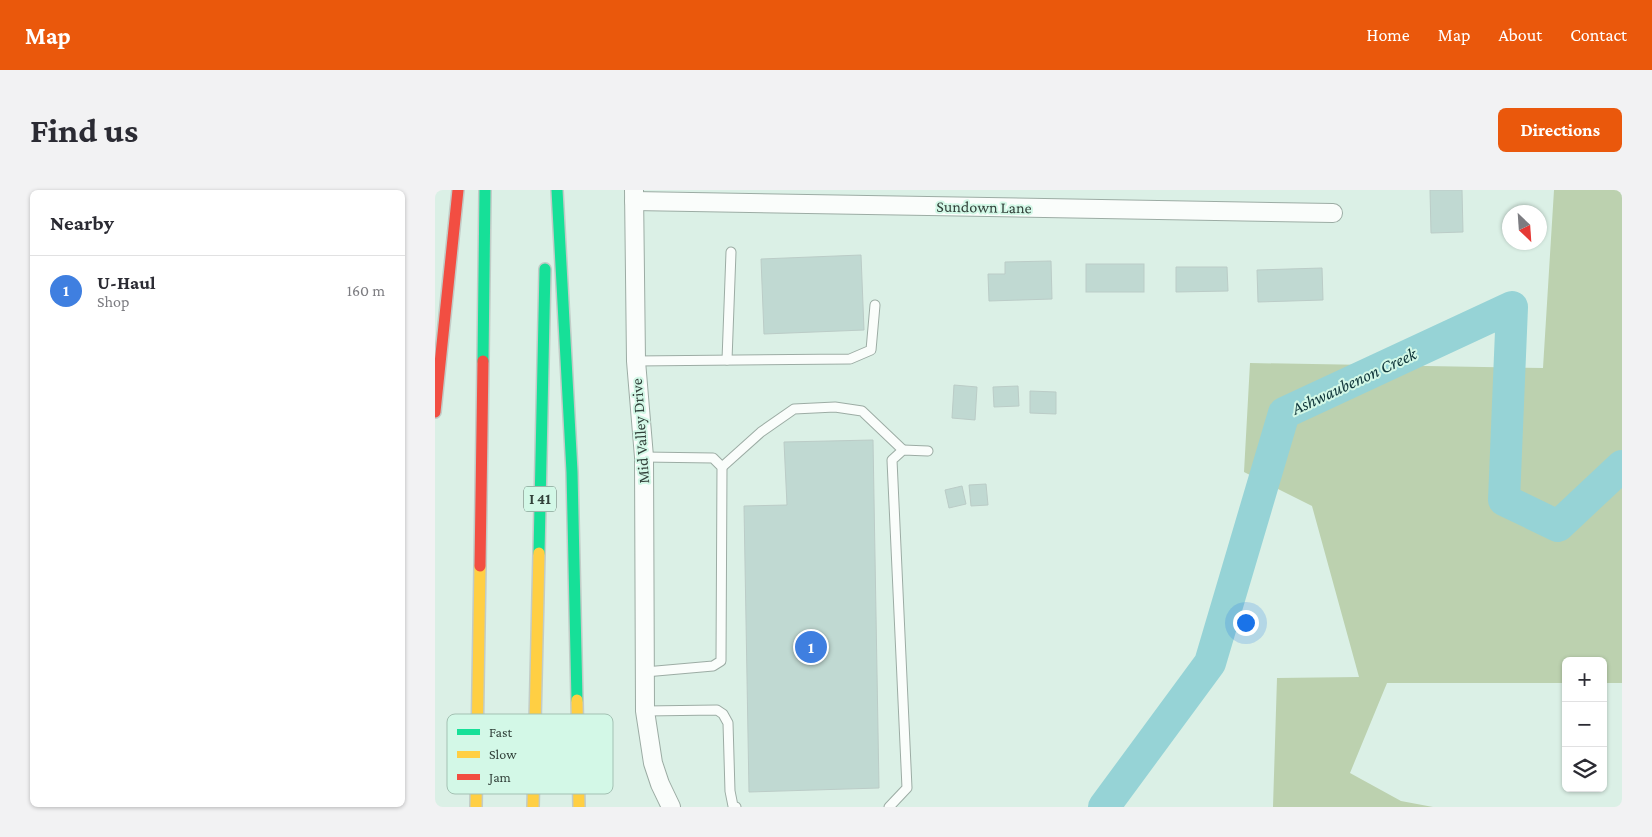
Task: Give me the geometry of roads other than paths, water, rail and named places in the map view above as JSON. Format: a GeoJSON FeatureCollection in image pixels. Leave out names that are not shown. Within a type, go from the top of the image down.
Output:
{"type":"FeatureCollection","features":[{"type":"Feature","properties":{"kind":"highway"},"geometry":{"type":"LineString","coordinates":[[435,412],[458,190]]}},
{"type":"Feature","properties":{"kind":"highway"},"geometry":{"type":"LineString","coordinates":[[477,714],[485,190]]}},
{"type":"Feature","properties":{"kind":"highway"},"geometry":{"type":"LineString","coordinates":[[557,190],[572,472],[577,714]]}},
{"type":"Feature","properties":{"kind":"highway","name":"I 41"},"geometry":{"type":"LineString","coordinates":[[535,714],[545,260]]}},
{"type":"Feature","properties":{"kind":"highway"},"geometry":{"type":"LineString","coordinates":[[476,794],[476,807]]}},
{"type":"Feature","properties":{"kind":"highway","name":"I 41"},"geometry":{"type":"LineString","coordinates":[[533,794],[533,807]]}},
{"type":"Feature","properties":{"kind":"highway"},"geometry":{"type":"LineString","coordinates":[[579,794],[579,807]]}},
{"type":"Feature","properties":{"kind":"street","name":"Sundown Lane"},"geometry":{"type":"LineString","coordinates":[[634,195],[1333,213]]}},
{"type":"Feature","properties":{"kind":"street","name":"Mid Valley Drive"},"geometry":{"type":"LineString","coordinates":[[634,195],[636,361],[644,457],[645,711],[653,762],[660,784],[671,807]]}},
{"type":"Feature","properties":{"kind":"lane"},"geometry":{"type":"LineString","coordinates":[[727,360],[731,252]]}},
{"type":"Feature","properties":{"kind":"lane"},"geometry":{"type":"LineString","coordinates":[[636,361],[850,359],[871,350],[875,305]]}},
{"type":"Feature","properties":{"kind":"lane"},"geometry":{"type":"LineString","coordinates":[[722,467],[761,432],[793,409],[835,407],[861,411],[903,450],[928,451]]}},
{"type":"Feature","properties":{"kind":"lane"},"geometry":{"type":"LineString","coordinates":[[889,807],[907,788],[892,460],[903,450]]}},
{"type":"Feature","properties":{"kind":"lane"},"geometry":{"type":"LineString","coordinates":[[644,457],[713,458],[722,467],[721,660],[713,666],[645,672]]}},
{"type":"Feature","properties":{"kind":"lane"},"geometry":{"type":"LineString","coordinates":[[645,711],[717,710],[723,714],[728,723],[730,791],[733,806],[736,807]]}},
{"type":"Feature","properties":{"kind":"waterway","name":"Ashwaubenon Creek"},"geometry":{"type":"LineString","coordinates":[[1104,807],[1210,663],[1284,413],[1512,307],[1504,500],[1558,526],[1622,466]]}},
{"type":"Feature","properties":{"kind":"place","name":"U-Haul"},"geometry":{"type":"Point","coordinates":[811,647]}}]}
